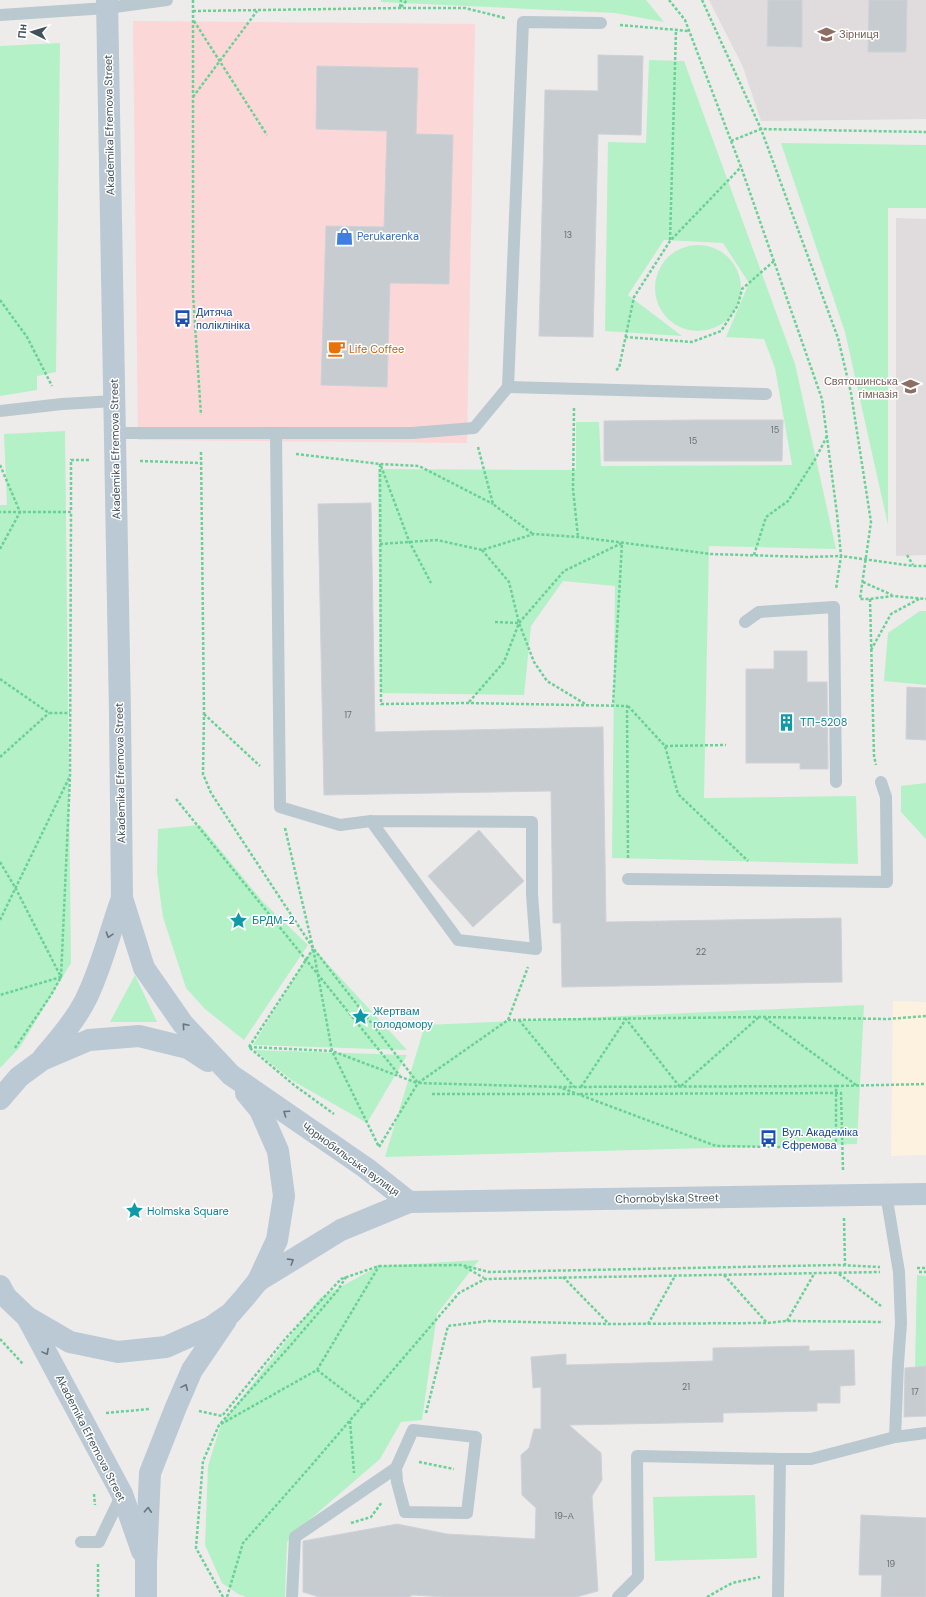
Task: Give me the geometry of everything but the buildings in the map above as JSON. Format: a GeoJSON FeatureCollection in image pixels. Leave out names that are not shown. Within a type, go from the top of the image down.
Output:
{"type":"FeatureCollection","features":[{"type":"Feature","properties":{"kind":"main road","name":"Akademika Efremova Street"},"geometry":{"type":"LineString","coordinates":[[107,4],[120,706],[122,898],[144,968],[182,1024],[231,1075]]}},
{"type":"Feature","properties":{"kind":"main road","name":"Akademika Efremova Street"},"geometry":{"type":"LineString","coordinates":[[42,1060],[85,1002],[95,979],[122,898]]}},
{"type":"Feature","properties":{"kind":"main road"},"geometry":{"type":"LineString","coordinates":[[0,1099],[19,1077],[42,1060],[89,1040],[139,1036],[188,1048],[231,1075],[260,1110],[278,1151],[284,1196],[277,1240],[258,1281],[246,1297],[231,1312],[211,1327],[166,1347],[118,1352],[70,1342],[28,1317],[6,1297],[0,1286]]}},
{"type":"Feature","properties":{"kind":"main road","name":"Чорнобильська вулиця"},"geometry":{"type":"LineString","coordinates":[[231,1075],[366,1168],[409,1202],[341,1230],[258,1281]]}},
{"type":"Feature","properties":{"kind":"main road","name":"Chornobylska Street"},"geometry":{"type":"LineString","coordinates":[[409,1202],[926,1194]]}},
{"type":"Feature","properties":{"kind":"main road","name":"Akademika Efremova Street"},"geometry":{"type":"LineString","coordinates":[[146,1597],[150,1473],[176,1406],[192,1370],[231,1312]]}},
{"type":"Feature","properties":{"kind":"main road","name":"Akademika Efremova Street"},"geometry":{"type":"LineString","coordinates":[[28,1317],[122,1494],[146,1563]]}},
{"type":"Feature","properties":{"kind":"lane"},"geometry":{"type":"LineString","coordinates":[[0,15],[107,4],[167,0]]}},
{"type":"Feature","properties":{"kind":"lane"},"geometry":{"type":"LineString","coordinates":[[115,433],[412,434],[474,428],[508,387],[523,22],[601,23]]}},
{"type":"Feature","properties":{"kind":"lane"},"geometry":{"type":"LineString","coordinates":[[508,387],[766,394]]}},
{"type":"Feature","properties":{"kind":"lane"},"geometry":{"type":"LineString","coordinates":[[0,411],[62,404],[114,401]]}},
{"type":"Feature","properties":{"kind":"lane"},"geometry":{"type":"LineString","coordinates":[[276,433],[275,452],[280,807],[340,825],[371,821],[532,822],[532,894],[536,949],[458,940],[371,821]]}},
{"type":"Feature","properties":{"kind":"lane"},"geometry":{"type":"LineString","coordinates":[[745,622],[759,612],[834,607],[836,782]]}},
{"type":"Feature","properties":{"kind":"lane"},"geometry":{"type":"LineString","coordinates":[[628,879],[887,882],[886,797],[881,782]]}},
{"type":"Feature","properties":{"kind":"lane"},"geometry":{"type":"LineString","coordinates":[[886,1194],[899,1272],[901,1322],[895,1437]]}},
{"type":"Feature","properties":{"kind":"lane"},"geometry":{"type":"LineString","coordinates":[[413,1430],[476,1436],[467,1513],[405,1512],[397,1482],[396,1468],[413,1430]]}},
{"type":"Feature","properties":{"kind":"lane"},"geometry":{"type":"LineString","coordinates":[[618,1597],[638,1577],[637,1456],[811,1459],[895,1437],[924,1434]]}},
{"type":"Feature","properties":{"kind":"lane"},"geometry":{"type":"LineString","coordinates":[[778,1597],[780,1459]]}},
{"type":"Feature","properties":{"kind":"lane"},"geometry":{"type":"LineString","coordinates":[[292,1597],[295,1537],[396,1468]]}},
{"type":"Feature","properties":{"kind":"lane"},"geometry":{"type":"LineString","coordinates":[[81,1542],[99,1542],[122,1494]]}},
{"type":"Feature","properties":{"kind":"path"},"geometry":{"type":"LineString","coordinates":[[193,0],[193,294],[202,433],[203,774],[211,793],[313,948],[418,1083]]}},
{"type":"Feature","properties":{"kind":"path"},"geometry":{"type":"LineString","coordinates":[[400,8],[401,0]]}},
{"type":"Feature","properties":{"kind":"path"},"geometry":{"type":"LineString","coordinates":[[400,8],[407,0]]}},
{"type":"Feature","properties":{"kind":"path"},"geometry":{"type":"LineString","coordinates":[[670,0],[685,20],[741,167],[822,400],[841,556],[834,607]]}},
{"type":"Feature","properties":{"kind":"path"},"geometry":{"type":"LineString","coordinates":[[702,0],[761,129],[838,338],[851,393],[870,522],[860,599],[870,600],[892,596],[926,599]]}},
{"type":"Feature","properties":{"kind":"path"},"geometry":{"type":"LineString","coordinates":[[193,11],[465,8],[523,22]]}},
{"type":"Feature","properties":{"kind":"path"},"geometry":{"type":"LineString","coordinates":[[193,97],[258,11]]}},
{"type":"Feature","properties":{"kind":"path"},"geometry":{"type":"LineString","coordinates":[[193,20],[267,135]]}},
{"type":"Feature","properties":{"kind":"path"},"geometry":{"type":"LineString","coordinates":[[601,23],[689,31]]}},
{"type":"Feature","properties":{"kind":"path"},"geometry":{"type":"LineString","coordinates":[[670,241],[676,30]]}},
{"type":"Feature","properties":{"kind":"path"},"geometry":{"type":"LineString","coordinates":[[731,141],[761,129],[926,132]]}},
{"type":"Feature","properties":{"kind":"path"},"geometry":{"type":"LineString","coordinates":[[613,371],[619,368],[634,297],[670,241],[741,167]]}},
{"type":"Feature","properties":{"kind":"path"},"geometry":{"type":"LineString","coordinates":[[625,337],[692,342],[721,331],[738,306],[742,289],[774,262]]}},
{"type":"Feature","properties":{"kind":"path"},"geometry":{"type":"LineString","coordinates":[[0,300],[27,337],[62,404]]}},
{"type":"Feature","properties":{"kind":"path"},"geometry":{"type":"LineString","coordinates":[[574,389],[573,488],[578,537]]}},
{"type":"Feature","properties":{"kind":"path"},"geometry":{"type":"LineString","coordinates":[[474,428],[493,504]]}},
{"type":"Feature","properties":{"kind":"path"},"geometry":{"type":"LineString","coordinates":[[754,555],[766,517],[788,501],[816,458],[827,436]]}},
{"type":"Feature","properties":{"kind":"path"},"geometry":{"type":"LineString","coordinates":[[275,452],[380,464],[418,466],[493,504],[534,534]]}},
{"type":"Feature","properties":{"kind":"path"},"geometry":{"type":"LineString","coordinates":[[15,1049],[51,996],[61,977],[70,777],[71,460],[201,463]]}},
{"type":"Feature","properties":{"kind":"path"},"geometry":{"type":"LineString","coordinates":[[0,464],[20,512]]}},
{"type":"Feature","properties":{"kind":"path"},"geometry":{"type":"LineString","coordinates":[[380,464],[409,541],[431,583]]}},
{"type":"Feature","properties":{"kind":"path"},"geometry":{"type":"LineString","coordinates":[[380,464],[381,704],[469,703],[627,706],[665,746],[678,794],[768,881]]}},
{"type":"Feature","properties":{"kind":"path"},"geometry":{"type":"LineString","coordinates":[[0,512],[71,512]]}},
{"type":"Feature","properties":{"kind":"path"},"geometry":{"type":"LineString","coordinates":[[0,550],[20,512]]}},
{"type":"Feature","properties":{"kind":"path"},"geometry":{"type":"LineString","coordinates":[[380,544],[437,540],[482,550],[534,534],[578,537],[711,554],[808,557],[841,556],[913,566],[926,566]]}},
{"type":"Feature","properties":{"kind":"path"},"geometry":{"type":"LineString","coordinates":[[469,703],[504,662],[519,623],[564,571],[622,543]]}},
{"type":"Feature","properties":{"kind":"path"},"geometry":{"type":"LineString","coordinates":[[613,705],[622,543]]}},
{"type":"Feature","properties":{"kind":"path"},"geometry":{"type":"LineString","coordinates":[[482,550],[509,582],[519,623],[534,662],[547,681],[588,705]]}},
{"type":"Feature","properties":{"kind":"path"},"geometry":{"type":"LineString","coordinates":[[907,555],[913,566]]}},
{"type":"Feature","properties":{"kind":"path"},"geometry":{"type":"LineString","coordinates":[[863,582],[892,596]]}},
{"type":"Feature","properties":{"kind":"path"},"geometry":{"type":"LineString","coordinates":[[870,650],[891,614],[919,599]]}},
{"type":"Feature","properties":{"kind":"path"},"geometry":{"type":"LineString","coordinates":[[870,600],[870,650],[874,756],[881,782]]}},
{"type":"Feature","properties":{"kind":"path"},"geometry":{"type":"LineString","coordinates":[[495,622],[519,623]]}},
{"type":"Feature","properties":{"kind":"path"},"geometry":{"type":"LineString","coordinates":[[0,679],[49,713],[70,713]]}},
{"type":"Feature","properties":{"kind":"path"},"geometry":{"type":"LineString","coordinates":[[627,706],[628,879]]}},
{"type":"Feature","properties":{"kind":"path"},"geometry":{"type":"LineString","coordinates":[[0,757],[49,713]]}},
{"type":"Feature","properties":{"kind":"path"},"geometry":{"type":"LineString","coordinates":[[204,714],[279,785]]}},
{"type":"Feature","properties":{"kind":"path"},"geometry":{"type":"LineString","coordinates":[[665,746],[726,745]]}},
{"type":"Feature","properties":{"kind":"path"},"geometry":{"type":"LineString","coordinates":[[0,920],[70,777]]}},
{"type":"Feature","properties":{"kind":"path"},"geometry":{"type":"LineString","coordinates":[[176,799],[400,1076]]}},
{"type":"Feature","properties":{"kind":"path"},"geometry":{"type":"LineString","coordinates":[[280,807],[313,948],[332,1050],[379,1148]]}},
{"type":"Feature","properties":{"kind":"path"},"geometry":{"type":"LineString","coordinates":[[0,862],[16,889],[61,977]]}},
{"type":"Feature","properties":{"kind":"path"},"geometry":{"type":"LineString","coordinates":[[249,1048],[313,948]]}},
{"type":"Feature","properties":{"kind":"path"},"geometry":{"type":"LineString","coordinates":[[508,1020],[536,949]]}},
{"type":"Feature","properties":{"kind":"path"},"geometry":{"type":"LineString","coordinates":[[0,995],[61,977]]}},
{"type":"Feature","properties":{"kind":"path"},"geometry":{"type":"LineString","coordinates":[[379,1148],[418,1083],[508,1020],[759,1017],[886,1019],[926,1016]]}},
{"type":"Feature","properties":{"kind":"path"},"geometry":{"type":"LineString","coordinates":[[680,1087],[759,1017]]}},
{"type":"Feature","properties":{"kind":"path"},"geometry":{"type":"LineString","coordinates":[[764,1017],[856,1085]]}},
{"type":"Feature","properties":{"kind":"path"},"geometry":{"type":"LineString","coordinates":[[518,1019],[574,1087]]}},
{"type":"Feature","properties":{"kind":"path"},"geometry":{"type":"LineString","coordinates":[[626,1019],[680,1087]]}},
{"type":"Feature","properties":{"kind":"path"},"geometry":{"type":"LineString","coordinates":[[581,1087],[626,1019]]}},
{"type":"Feature","properties":{"kind":"path"},"geometry":{"type":"LineString","coordinates":[[249,1048],[332,1050],[418,1083],[559,1087],[836,1086],[926,1084]]}},
{"type":"Feature","properties":{"kind":"path"},"geometry":{"type":"LineString","coordinates":[[249,1048],[336,1116]]}},
{"type":"Feature","properties":{"kind":"path"},"geometry":{"type":"LineString","coordinates":[[559,1087],[716,1146],[836,1148],[836,1086]]}},
{"type":"Feature","properties":{"kind":"path"},"geometry":{"type":"LineString","coordinates":[[432,1094],[841,1093]]}},
{"type":"Feature","properties":{"kind":"path"},"geometry":{"type":"LineString","coordinates":[[373,1143],[379,1148]]}},
{"type":"Feature","properties":{"kind":"path"},"geometry":{"type":"LineString","coordinates":[[462,1265],[485,1278]]}},
{"type":"Feature","properties":{"kind":"path"},"geometry":{"type":"LineString","coordinates":[[80,1415],[176,1406],[222,1416],[286,1338],[341,1279],[379,1266],[462,1265],[489,1272],[838,1265],[884,1267]]}},
{"type":"Feature","properties":{"kind":"path"},"geometry":{"type":"LineString","coordinates":[[219,1425],[317,1370],[379,1266]]}},
{"type":"Feature","properties":{"kind":"path"},"geometry":{"type":"LineString","coordinates":[[226,1597],[243,1543],[459,1293],[485,1278],[839,1273],[901,1322]]}},
{"type":"Feature","properties":{"kind":"path"},"geometry":{"type":"LineString","coordinates":[[786,1321],[814,1274]]}},
{"type":"Feature","properties":{"kind":"path"},"geometry":{"type":"LineString","coordinates":[[724,1275],[767,1323]]}},
{"type":"Feature","properties":{"kind":"path"},"geometry":{"type":"LineString","coordinates":[[647,1324],[676,1276]]}},
{"type":"Feature","properties":{"kind":"path"},"geometry":{"type":"LineString","coordinates":[[223,1597],[196,1548],[203,1461],[219,1425],[338,1290],[346,1277]]}},
{"type":"Feature","properties":{"kind":"path"},"geometry":{"type":"LineString","coordinates":[[563,1277],[609,1324]]}},
{"type":"Feature","properties":{"kind":"path"},"geometry":{"type":"LineString","coordinates":[[422,1432],[448,1326],[488,1321],[609,1324],[767,1323],[786,1321],[901,1322]]}},
{"type":"Feature","properties":{"kind":"path"},"geometry":{"type":"LineString","coordinates":[[0,1339],[26,1367]]}},
{"type":"Feature","properties":{"kind":"path"},"geometry":{"type":"LineString","coordinates":[[317,1370],[363,1405]]}},
{"type":"Feature","properties":{"kind":"path"},"geometry":{"type":"LineString","coordinates":[[350,1422],[353,1466]]}},
{"type":"Feature","properties":{"kind":"path"},"geometry":{"type":"LineString","coordinates":[[371,1517],[397,1482],[417,1461],[472,1474]]}},
{"type":"Feature","properties":{"kind":"path"},"geometry":{"type":"LineString","coordinates":[[93,1487],[99,1542],[98,1597]]}},
{"type":"Feature","properties":{"kind":"path"},"geometry":{"type":"LineString","coordinates":[[707,1597],[732,1584],[778,1573]]}},
{"type":"Feature","properties":{"kind":"shaded area","name":"Зірниця"},"geometry":{"type":"Polygon","coordinates":[[[709,0],[926,0],[926,119],[761,121],[743,67],[709,0]]]}},
{"type":"Feature","properties":{"kind":"shaded area"},"geometry":{"type":"Polygon","coordinates":[[[133,21],[475,24],[467,443],[138,440],[133,21]]]}},
{"type":"Feature","properties":{"kind":"shaded area","name":"Святошинська гімназія"},"geometry":{"type":"Polygon","coordinates":[[[896,218],[926,219],[926,555],[896,556],[896,218]]]}},
{"type":"Feature","properties":{"kind":"shaded area"},"geometry":{"type":"Polygon","coordinates":[[[893,1001],[926,1002],[926,1155],[891,1156],[893,1001]]]}},
{"type":"Feature","properties":{"kind":"green space"},"geometry":{"type":"Polygon","coordinates":[[[381,0],[646,0],[664,22],[615,13],[381,2],[381,0]]]}},
{"type":"Feature","properties":{"kind":"green space"},"geometry":{"type":"Polygon","coordinates":[[[60,43],[56,372],[37,376],[37,390],[0,396],[0,46],[60,43]]]}},
{"type":"Feature","properties":{"kind":"green space"},"geometry":{"type":"Polygon","coordinates":[[[649,60],[684,61],[795,364],[836,549],[709,546],[704,798],[856,796],[858,864],[612,858],[615,586],[563,581],[531,626],[524,695],[380,693],[378,469],[576,470],[576,422],[599,422],[601,466],[792,465],[775,368],[764,339],[726,337],[749,283],[723,243],[664,240],[628,295],[682,336],[605,331],[608,142],[646,143],[649,60]]]}},
{"type":"Feature","properties":{"kind":"green space"},"geometry":{"type":"Polygon","coordinates":[[[781,143],[926,145],[926,208],[888,208],[888,525],[845,332],[781,143]]]}},
{"type":"Feature","properties":{"kind":"green space"},"geometry":{"type":"Polygon","coordinates":[[[698,245],[714,248],[722,252],[734,264],[738,272],[741,288],[738,304],[734,312],[722,324],[714,328],[698,331],[682,328],[674,324],[662,312],[658,304],[655,288],[658,272],[662,264],[674,252],[682,248],[698,245]]]}},
{"type":"Feature","properties":{"kind":"green space"},"geometry":{"type":"Polygon","coordinates":[[[65,431],[71,963],[20,1047],[0,1068],[0,505],[7,505],[4,434],[65,431]]]}},
{"type":"Feature","properties":{"kind":"green space"},"geometry":{"type":"Polygon","coordinates":[[[920,611],[926,611],[926,685],[884,681],[888,633],[920,611]]]}},
{"type":"Feature","properties":{"kind":"green space"},"geometry":{"type":"Polygon","coordinates":[[[926,783],[926,839],[901,812],[901,786],[926,783]]]}},
{"type":"Feature","properties":{"kind":"green space"},"geometry":{"type":"Polygon","coordinates":[[[200,825],[263,902],[308,945],[244,1040],[205,1009],[186,988],[163,917],[157,873],[158,829],[200,825]]]}},
{"type":"Feature","properties":{"kind":"green space"},"geometry":{"type":"Polygon","coordinates":[[[313,948],[407,1050],[253,1045],[313,948]]]}},
{"type":"Feature","properties":{"kind":"green space"},"geometry":{"type":"Polygon","coordinates":[[[135,975],[157,1022],[110,1022],[135,975]]]}},
{"type":"Feature","properties":{"kind":"green space"},"geometry":{"type":"Polygon","coordinates":[[[864,1005],[857,1144],[385,1157],[425,1025],[864,1005]]]}},
{"type":"Feature","properties":{"kind":"green space"},"geometry":{"type":"Polygon","coordinates":[[[254,1050],[407,1055],[367,1123],[293,1081],[254,1050]]]}},
{"type":"Feature","properties":{"kind":"green space"},"geometry":{"type":"Polygon","coordinates":[[[479,1260],[437,1314],[422,1420],[401,1422],[380,1459],[308,1521],[287,1542],[285,1597],[246,1597],[238,1594],[222,1583],[205,1545],[208,1466],[221,1424],[320,1298],[379,1266],[479,1260]]]}},
{"type":"Feature","properties":{"kind":"green space"},"geometry":{"type":"Polygon","coordinates":[[[917,1275],[926,1276],[926,1366],[915,1367],[917,1275]]]}},
{"type":"Feature","properties":{"kind":"green space"},"geometry":{"type":"Polygon","coordinates":[[[755,1495],[757,1558],[655,1561],[653,1497],[755,1495]]]}},
{"type":"Feature","properties":{"kind":"place","name":"Зірниця"},"geometry":{"type":"Point","coordinates":[826,34]}},
{"type":"Feature","properties":{"kind":"place","name":"Perukarenka"},"geometry":{"type":"Point","coordinates":[344,236]}},
{"type":"Feature","properties":{"kind":"place","name":"Дитяча поліклініка"},"geometry":{"type":"Point","coordinates":[183,318]}},
{"type":"Feature","properties":{"kind":"place","name":"Life Coffee"},"geometry":{"type":"Point","coordinates":[336,349]}},
{"type":"Feature","properties":{"kind":"place","name":"Святошинська гімназія"},"geometry":{"type":"Point","coordinates":[911,387]}},
{"type":"Feature","properties":{"kind":"place","name":"ТП-5208"},"geometry":{"type":"Point","coordinates":[787,722]}},
{"type":"Feature","properties":{"kind":"place","name":"БРДМ-2"},"geometry":{"type":"Point","coordinates":[239,920]}},
{"type":"Feature","properties":{"kind":"place","name":"Жертвам голодомору"},"geometry":{"type":"Point","coordinates":[360,1017]}},
{"type":"Feature","properties":{"kind":"place","name":"Вул. Академіка Єфремова"},"geometry":{"type":"Point","coordinates":[769,1138]}},
{"type":"Feature","properties":{"kind":"place","name":"Holmska Square"},"geometry":{"type":"Point","coordinates":[134,1211]}}]}
